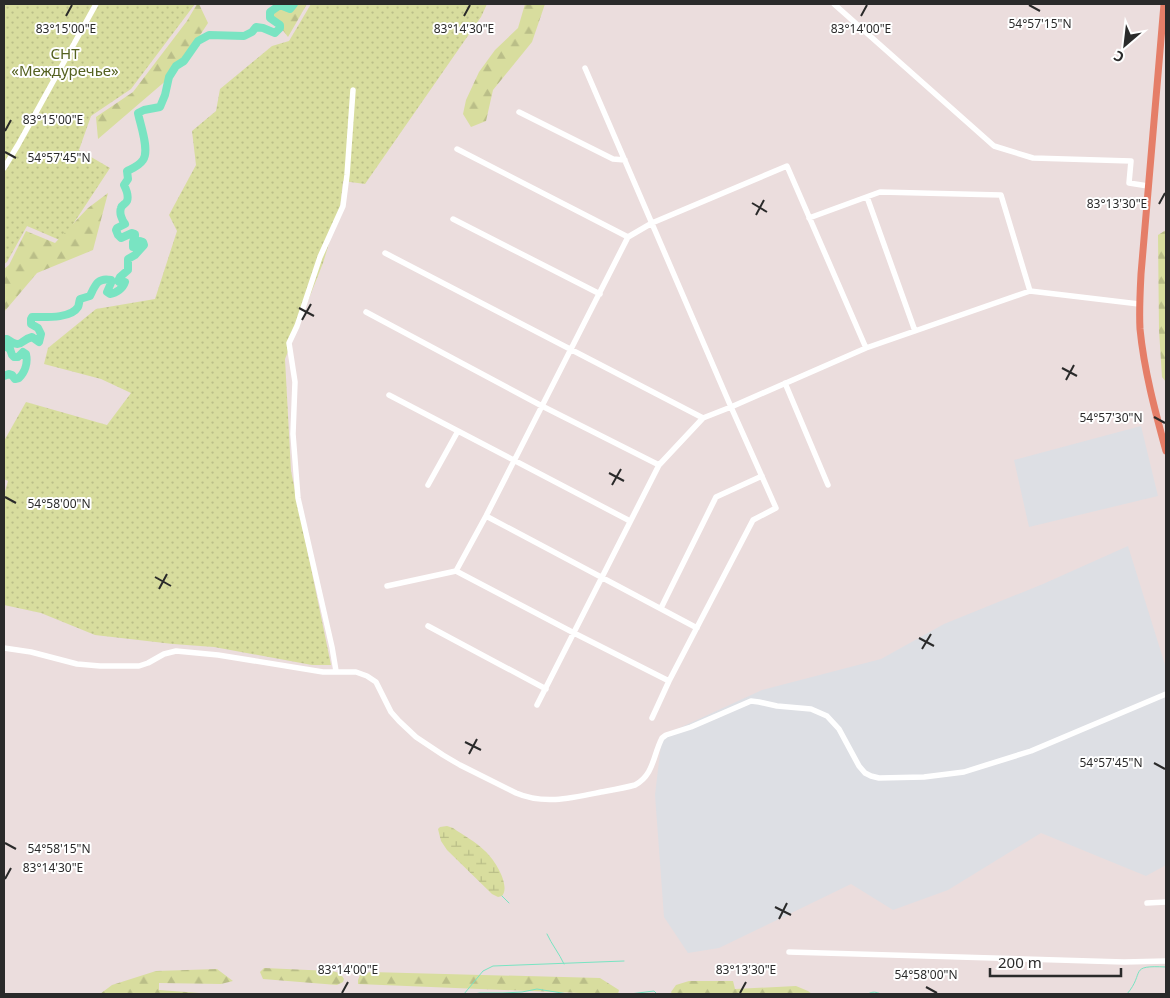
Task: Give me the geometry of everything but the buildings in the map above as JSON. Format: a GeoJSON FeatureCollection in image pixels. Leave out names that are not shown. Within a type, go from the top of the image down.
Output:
{"type":"FeatureCollection","features":[{"type":"Feature","properties":{"kind":"main road"},"geometry":{"type":"LineString","coordinates":[[1164,4],[1141,274],[1140,329],[1149,387],[1166,451]]}},
{"type":"Feature","properties":{"kind":"street"},"geometry":{"type":"LineString","coordinates":[[4,168],[96,4]]}},
{"type":"Feature","properties":{"kind":"street"},"geometry":{"type":"LineString","coordinates":[[834,4],[994,146],[1033,158],[1131,161],[1129,183],[1148,186]]}},
{"type":"Feature","properties":{"kind":"street"},"geometry":{"type":"LineString","coordinates":[[585,68],[776,508],[753,520],[696,628],[652,718]]}},
{"type":"Feature","properties":{"kind":"street"},"geometry":{"type":"LineString","coordinates":[[336,671],[298,498],[292,434],[295,382],[289,343],[297,326],[320,257],[343,206],[353,90]]}},
{"type":"Feature","properties":{"kind":"street"},"geometry":{"type":"LineString","coordinates":[[518,112],[613,159],[625,160]]}},
{"type":"Feature","properties":{"kind":"street"},"geometry":{"type":"LineString","coordinates":[[457,149],[628,238]]}},
{"type":"Feature","properties":{"kind":"street"},"geometry":{"type":"LineString","coordinates":[[456,571],[572,350],[628,238],[652,222],[787,166],[866,348]]}},
{"type":"Feature","properties":{"kind":"street"},"geometry":{"type":"LineString","coordinates":[[809,218],[880,192],[1001,195],[1030,291]]}},
{"type":"Feature","properties":{"kind":"street"},"geometry":{"type":"LineString","coordinates":[[867,197],[915,331]]}},
{"type":"Feature","properties":{"kind":"street"},"geometry":{"type":"LineString","coordinates":[[453,219],[600,294]]}},
{"type":"Feature","properties":{"kind":"street"},"geometry":{"type":"LineString","coordinates":[[384,253],[703,418]]}},
{"type":"Feature","properties":{"kind":"street"},"geometry":{"type":"LineString","coordinates":[[537,705],[659,464],[703,418],[866,348],[1030,291],[1140,304]]}},
{"type":"Feature","properties":{"kind":"street"},"geometry":{"type":"LineString","coordinates":[[366,312],[542,406],[659,464]]}},
{"type":"Feature","properties":{"kind":"street"},"geometry":{"type":"LineString","coordinates":[[785,383],[828,485]]}},
{"type":"Feature","properties":{"kind":"street"},"geometry":{"type":"LineString","coordinates":[[389,395],[630,521]]}},
{"type":"Feature","properties":{"kind":"street"},"geometry":{"type":"LineString","coordinates":[[428,485],[458,431]]}},
{"type":"Feature","properties":{"kind":"street"},"geometry":{"type":"LineString","coordinates":[[662,608],[716,497],[762,476]]}},
{"type":"Feature","properties":{"kind":"street"},"geometry":{"type":"LineString","coordinates":[[486,516],[662,608],[696,628]]}},
{"type":"Feature","properties":{"kind":"street"},"geometry":{"type":"LineString","coordinates":[[387,586],[456,571],[669,681]]}},
{"type":"Feature","properties":{"kind":"street"},"geometry":{"type":"LineString","coordinates":[[428,626],[546,689]]}},
{"type":"Feature","properties":{"kind":"street"},"geometry":{"type":"LineString","coordinates":[[4,648],[31,652],[77,664],[100,666],[138,666],[164,654],[176,651],[218,654],[310,670],[356,672],[374,680],[398,722],[442,755],[516,793],[544,800],[567,799],[635,785],[647,775],[662,738],[666,734],[691,727],[751,701],[777,706],[812,709],[826,716],[839,729],[859,766],[865,773],[879,778],[924,777],[964,772],[1031,751],[1166,694]]}},
{"type":"Feature","properties":{"kind":"street"},"geometry":{"type":"LineString","coordinates":[[1148,903],[1166,902]]}},
{"type":"Feature","properties":{"kind":"street"},"geometry":{"type":"LineString","coordinates":[[789,952],[1124,962],[1166,961]]}},
{"type":"Feature","properties":{"kind":"shaded area"},"geometry":{"type":"Polygon","coordinates":[[[1141,426],[1158,496],[1029,527],[1014,460],[1141,426]]]}},
{"type":"Feature","properties":{"kind":"shaded area"},"geometry":{"type":"Polygon","coordinates":[[[1128,546],[1166,668],[1166,865],[1146,876],[1041,833],[948,890],[893,910],[851,884],[719,948],[688,953],[664,917],[655,795],[662,736],[762,690],[881,659],[944,624],[1043,584],[1128,546]]]}},
{"type":"Feature","properties":{"kind":"green space","name":"СНТ «Междуречье»"},"geometry":{"type":"Polygon","coordinates":[[[4,4],[195,4],[131,89],[91,116],[79,150],[110,168],[62,241],[27,226],[7,262],[4,264],[4,4]]]}},
{"type":"Feature","properties":{"kind":"green space"},"geometry":{"type":"Polygon","coordinates":[[[197,4],[199,4],[208,23],[176,72],[98,139],[96,117],[133,92],[187,21],[197,4]]]}},
{"type":"Feature","properties":{"kind":"green space"},"geometry":{"type":"Polygon","coordinates":[[[278,4],[307,4],[288,37],[272,16],[278,4]]]}},
{"type":"Feature","properties":{"kind":"green space"},"geometry":{"type":"Polygon","coordinates":[[[311,4],[487,4],[481,17],[365,184],[343,181],[340,207],[323,263],[285,359],[291,471],[331,665],[312,665],[214,647],[95,635],[41,613],[4,605],[4,495],[8,481],[4,479],[4,441],[26,402],[107,425],[131,393],[101,379],[44,364],[48,348],[96,309],[155,299],[177,231],[169,215],[196,165],[192,131],[216,111],[220,89],[272,46],[289,41],[311,4]]]}},
{"type":"Feature","properties":{"kind":"green space"},"geometry":{"type":"Polygon","coordinates":[[[525,4],[545,4],[532,42],[493,90],[486,121],[471,127],[463,114],[466,100],[479,72],[495,50],[518,28],[525,4]]]}},
{"type":"Feature","properties":{"kind":"green space"},"geometry":{"type":"Polygon","coordinates":[[[108,193],[93,250],[37,273],[4,312],[4,269],[9,265],[26,231],[55,243],[88,208],[108,193]]]}},
{"type":"Feature","properties":{"kind":"green space"},"geometry":{"type":"Polygon","coordinates":[[[1166,230],[1166,382],[1162,377],[1159,330],[1158,235],[1166,230]]]}},
{"type":"Feature","properties":{"kind":"green space"},"geometry":{"type":"Polygon","coordinates":[[[447,826],[478,845],[493,860],[503,879],[504,891],[502,896],[498,897],[492,894],[447,850],[441,841],[438,829],[447,826]]]}},
{"type":"Feature","properties":{"kind":"green space"},"geometry":{"type":"Polygon","coordinates":[[[264,968],[331,971],[340,973],[344,979],[343,982],[337,985],[263,979],[260,972],[264,968]]]}},
{"type":"Feature","properties":{"kind":"green space"},"geometry":{"type":"Polygon","coordinates":[[[217,969],[233,981],[221,984],[159,983],[159,990],[213,994],[100,994],[112,985],[156,971],[217,969]]]}},
{"type":"Feature","properties":{"kind":"green space"},"geometry":{"type":"Polygon","coordinates":[[[370,972],[600,978],[619,990],[618,994],[603,994],[358,984],[360,975],[370,972]]]}},
{"type":"Feature","properties":{"kind":"green space"},"geometry":{"type":"Polygon","coordinates":[[[689,981],[733,981],[735,989],[796,986],[812,994],[672,994],[671,992],[676,985],[689,981]]]}},
{"type":"Feature","properties":{"kind":"waterway"},"geometry":{"type":"LineString","coordinates":[[4,339],[19,344],[32,337],[39,342],[41,334],[38,328],[31,324],[32,317],[70,314],[78,307],[80,299],[90,296],[97,283],[106,279],[111,280],[107,292],[110,294],[115,293],[121,288],[125,282],[118,281],[128,270],[128,259],[135,255],[144,245],[140,241],[136,247],[133,247],[135,234],[132,233],[121,238],[116,230],[125,224],[120,212],[121,207],[128,199],[124,185],[128,179],[127,171],[140,164],[145,156],[144,137],[138,113],[160,107],[169,77],[176,66],[184,61],[198,41],[209,35],[244,36],[252,32],[256,27],[275,33],[280,28],[280,25],[270,18],[270,12],[280,5],[290,9],[294,4]]}},
{"type":"Feature","properties":{"kind":"waterway"},"geometry":{"type":"LineString","coordinates":[[4,346],[10,349],[14,357],[18,357],[23,352],[26,354],[27,361],[19,378],[15,379],[9,374],[4,376]]}},
{"type":"Feature","properties":{"kind":"waterway"},"geometry":{"type":"LineString","coordinates":[[502,896],[509,903]]}},
{"type":"Feature","properties":{"kind":"waterway"},"geometry":{"type":"LineString","coordinates":[[547,934],[564,964]]}},
{"type":"Feature","properties":{"kind":"waterway"},"geometry":{"type":"LineString","coordinates":[[464,994],[483,971],[493,966],[624,961]]}},
{"type":"Feature","properties":{"kind":"waterway"},"geometry":{"type":"LineString","coordinates":[[1127,994],[1142,969],[1146,967],[1166,967]]}},
{"type":"Feature","properties":{"kind":"waterway"},"geometry":{"type":"LineString","coordinates":[[474,994],[522,992],[537,989],[568,994]]}},
{"type":"Feature","properties":{"kind":"waterway"},"geometry":{"type":"LineString","coordinates":[[630,994],[654,991],[657,994]]}},
{"type":"Feature","properties":{"kind":"waterway"},"geometry":{"type":"LineString","coordinates":[[868,994],[871,992],[881,994]]}}]}
